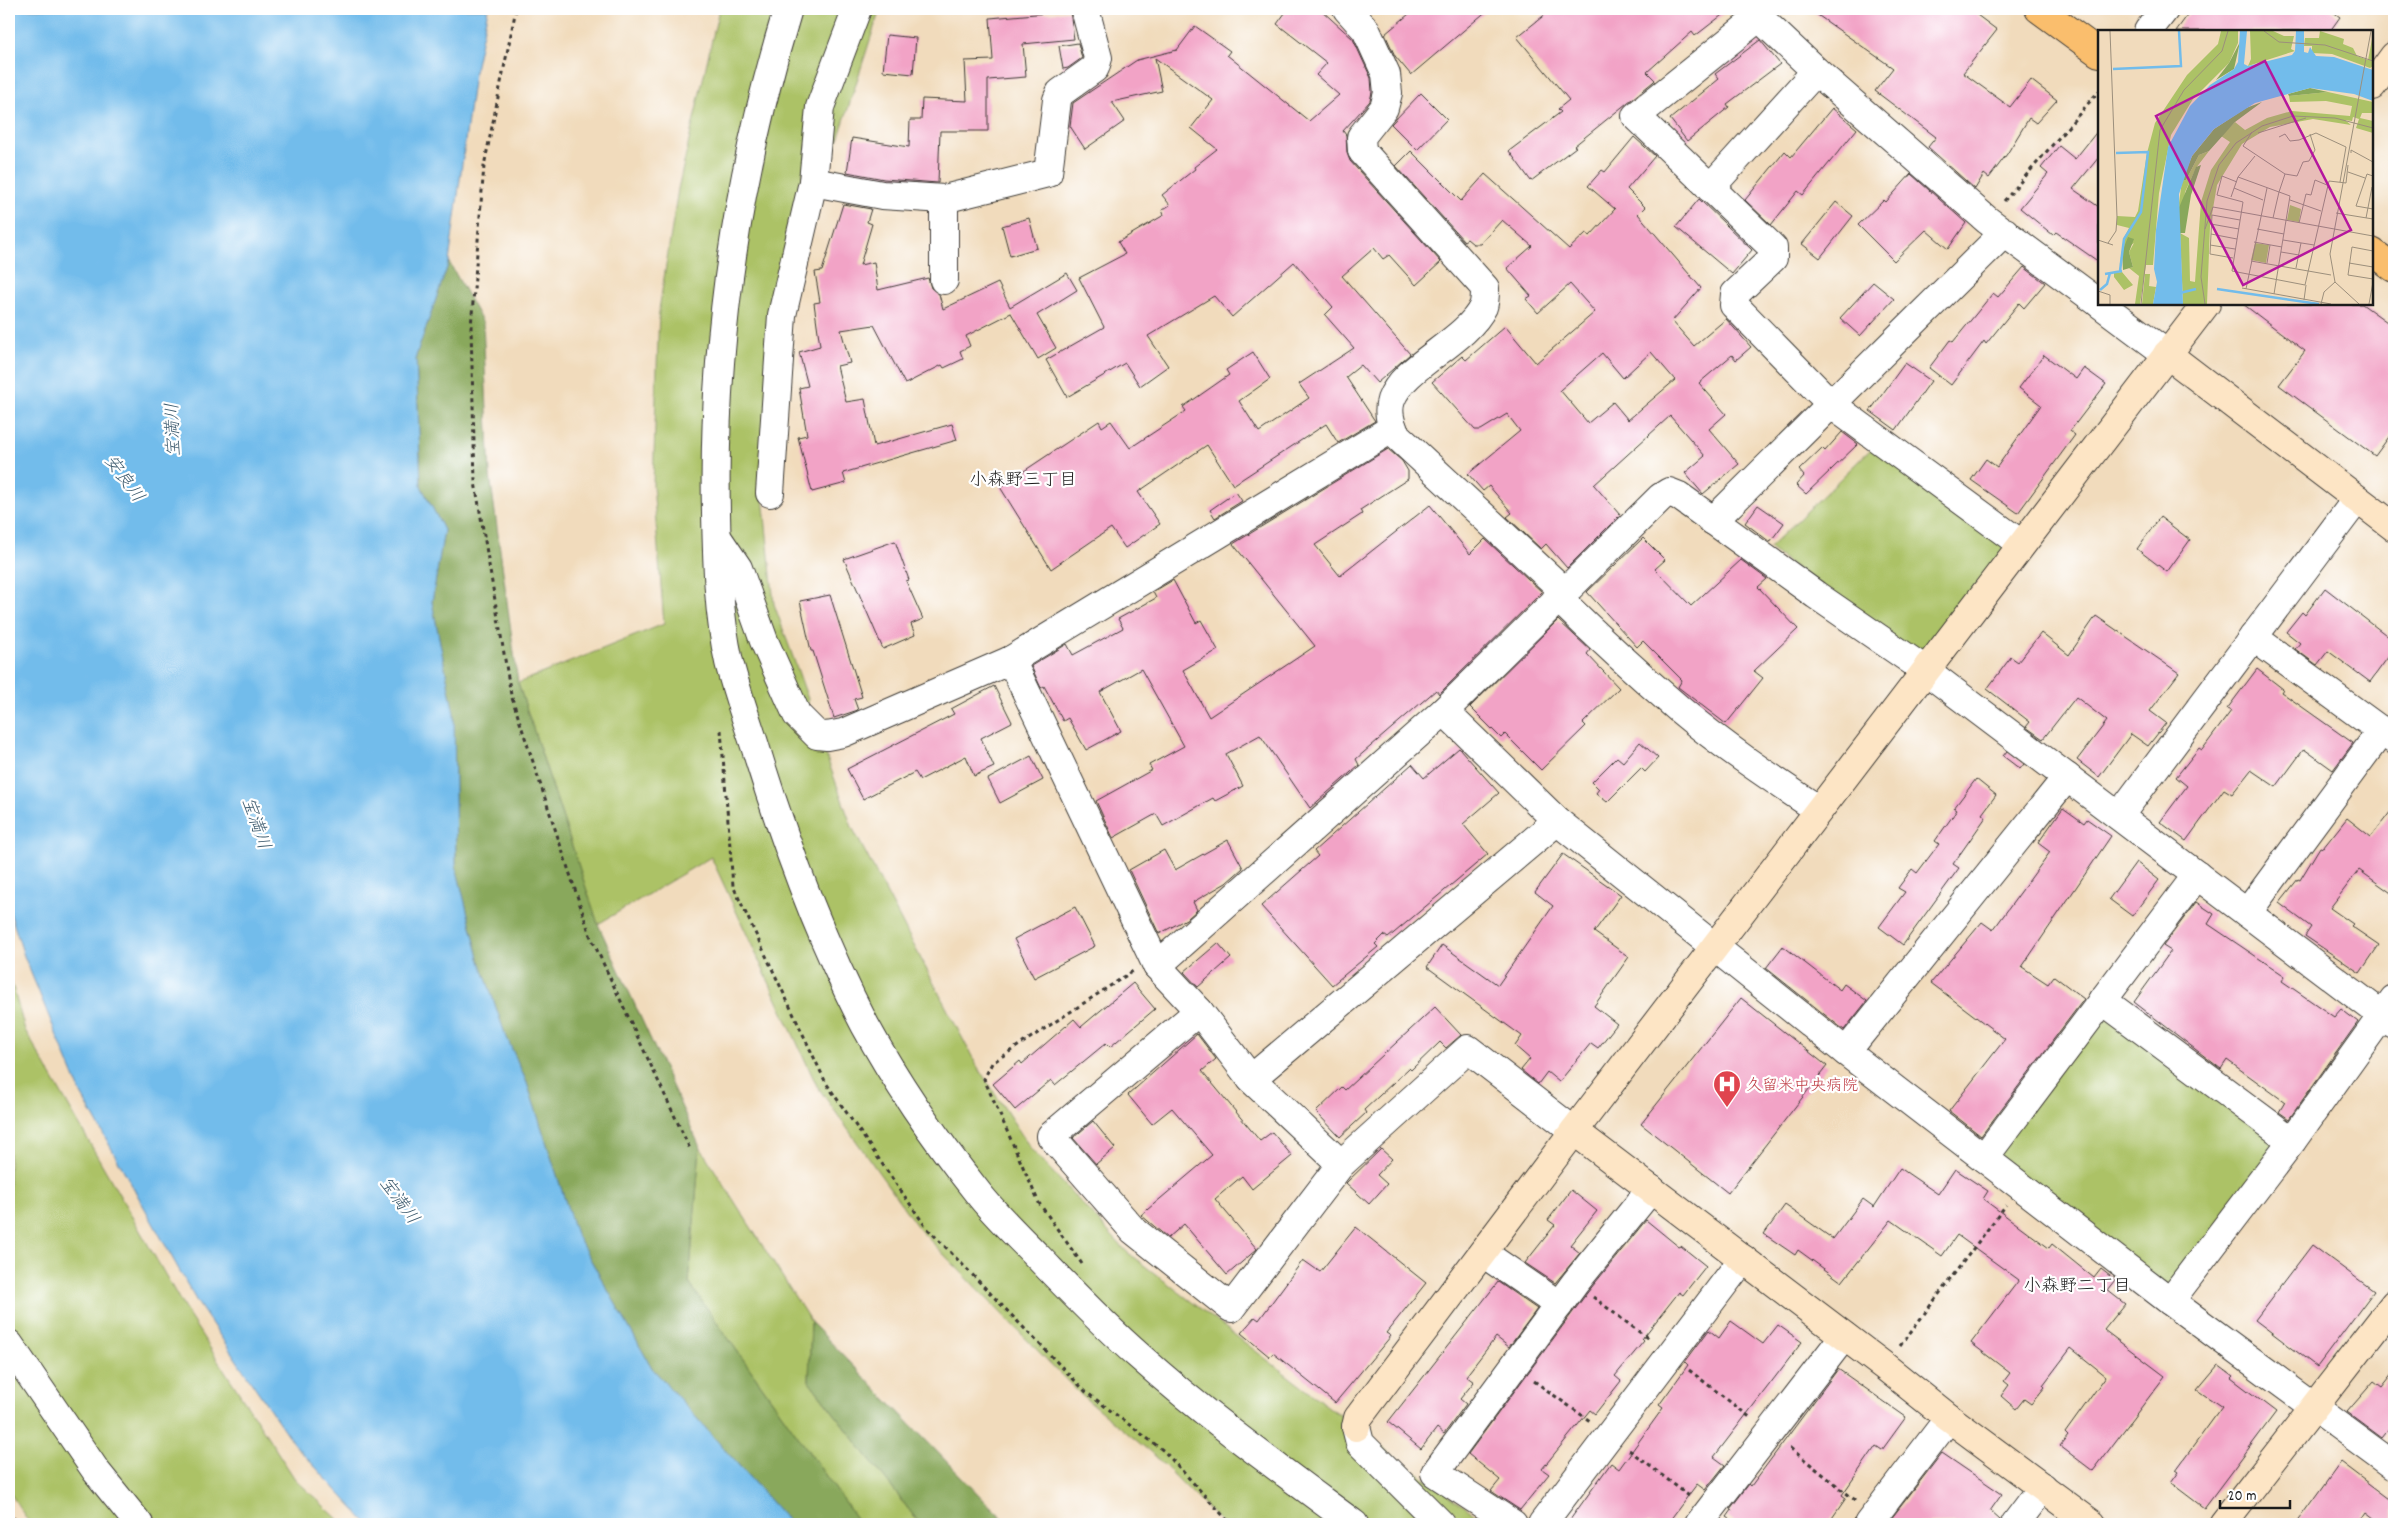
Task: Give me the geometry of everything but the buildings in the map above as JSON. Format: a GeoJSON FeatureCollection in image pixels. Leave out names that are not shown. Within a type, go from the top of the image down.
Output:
{"type":"FeatureCollection","features":[{"type":"Feature","properties":{"kind":"main road"},"geometry":{"type":"LineString","coordinates":[[2039,9],[2098,52]]}},
{"type":"Feature","properties":{"kind":"main road"},"geometry":{"type":"LineString","coordinates":[[2373,253],[2394,268]]}},
{"type":"Feature","properties":{"kind":"street"},"geometry":{"type":"LineString","coordinates":[[788,9],[770,68],[749,156],[733,244],[721,335],[715,466],[719,593],[729,660],[769,794],[813,912],[865,1024],[915,1109],[980,1197],[1077,1298],[1139,1357],[1256,1452],[1354,1524]]}},
{"type":"Feature","properties":{"kind":"street"},"geometry":{"type":"LineString","coordinates":[[770,493],[782,315],[813,182],[820,107],[857,9]]}},
{"type":"Feature","properties":{"kind":"street"},"geometry":{"type":"LineString","coordinates":[[813,182],[882,195],[944,199],[1048,173],[1057,100],[1060,93],[1095,68],[1098,58],[1085,9]]}},
{"type":"Feature","properties":{"kind":"street"},"geometry":{"type":"LineString","coordinates":[[1347,9],[1366,30],[1386,74],[1388,93],[1384,108],[1361,137],[1362,151],[1485,288],[1484,306],[1471,323],[1398,386],[1390,402],[1390,419],[1393,428],[1404,444],[1561,594],[1614,653],[1680,710],[1747,761],[1819,810]]}},
{"type":"Feature","properties":{"kind":"street"},"geometry":{"type":"LineString","coordinates":[[2149,30],[2165,9]]}},
{"type":"Feature","properties":{"kind":"street"},"geometry":{"type":"LineString","coordinates":[[2022,544],[1832,405],[1734,305],[1735,294],[1773,258],[1773,248],[1636,116],[1754,13],[1816,71],[1996,226],[2098,302]]}},
{"type":"Feature","properties":{"kind":"street"},"geometry":{"type":"LineString","coordinates":[[2373,85],[2394,56]]}},
{"type":"Feature","properties":{"kind":"street"},"geometry":{"type":"LineString","coordinates":[[1710,188],[1816,71]]}},
{"type":"Feature","properties":{"kind":"street"},"geometry":{"type":"LineString","coordinates":[[944,199],[944,280]]}},
{"type":"Feature","properties":{"kind":"street"},"geometry":{"type":"LineString","coordinates":[[1714,521],[1832,405],[1996,226]]}},
{"type":"Feature","properties":{"kind":"street"},"geometry":{"type":"LineString","coordinates":[[2103,305],[2394,526]]}},
{"type":"Feature","properties":{"kind":"street"},"geometry":{"type":"LineString","coordinates":[[1441,1524],[1360,1444],[1356,1426],[1358,1418],[1714,947],[2205,305]]}},
{"type":"Feature","properties":{"kind":"street"},"geometry":{"type":"LineString","coordinates":[[717,537],[738,568],[764,642],[798,715],[817,735],[827,736],[843,733],[1011,660],[1393,428]]}},
{"type":"Feature","properties":{"kind":"street"},"geometry":{"type":"LineString","coordinates":[[1157,966],[1444,711],[1561,594],[1661,497],[1669,492],[1679,496],[1925,670],[2247,913],[2390,1013],[2170,1301]]}},
{"type":"Feature","properties":{"kind":"street"},"geometry":{"type":"LineString","coordinates":[[2119,816],[2357,499]]}},
{"type":"Feature","properties":{"kind":"street"},"geometry":{"type":"LineString","coordinates":[[2247,913],[2388,735],[2253,637]]}},
{"type":"Feature","properties":{"kind":"street"},"geometry":{"type":"LineString","coordinates":[[1011,660],[1157,966],[1199,1011],[1251,1079],[1341,1164]]}},
{"type":"Feature","properties":{"kind":"street"},"geometry":{"type":"LineString","coordinates":[[1444,711],[1557,821],[1846,1052],[2170,1301],[2394,1466]]}},
{"type":"Feature","properties":{"kind":"street"},"geometry":{"type":"LineString","coordinates":[[1846,1052],[2067,777]]}},
{"type":"Feature","properties":{"kind":"street"},"geometry":{"type":"LineString","coordinates":[[1251,1079],[1557,821]]}},
{"type":"Feature","properties":{"kind":"street"},"geometry":{"type":"LineString","coordinates":[[1984,1158],[2197,875]]}},
{"type":"Feature","properties":{"kind":"street"},"geometry":{"type":"LineString","coordinates":[[2102,1000],[2292,1141]]}},
{"type":"Feature","properties":{"kind":"street"},"geometry":{"type":"LineString","coordinates":[[1199,1011],[1051,1136],[1133,1230],[1230,1308],[1341,1164],[1468,1049],[1884,1366],[1949,1418],[2092,1524]]}},
{"type":"Feature","properties":{"kind":"street"},"geometry":{"type":"LineString","coordinates":[[1513,1524],[1435,1474],[1559,1305],[1650,1189]]}},
{"type":"Feature","properties":{"kind":"street"},"geometry":{"type":"LineString","coordinates":[[1483,1253],[1559,1305]]}},
{"type":"Feature","properties":{"kind":"street"},"geometry":{"type":"LineString","coordinates":[[1542,1524],[1742,1259]]}},
{"type":"Feature","properties":{"kind":"street"},"geometry":{"type":"LineString","coordinates":[[2223,1524],[2394,1304]]}},
{"type":"Feature","properties":{"kind":"street"},"geometry":{"type":"LineString","coordinates":[[1699,1524],[1844,1336]]}},
{"type":"Feature","properties":{"kind":"street"},"geometry":{"type":"LineString","coordinates":[[9,1344],[96,1471],[140,1524]]}},
{"type":"Feature","properties":{"kind":"street"},"geometry":{"type":"LineString","coordinates":[[1871,1520],[1949,1418]]}},
{"type":"Feature","properties":{"kind":"street"},"geometry":{"type":"LineString","coordinates":[[2015,1524],[2043,1487]]}},
{"type":"Feature","properties":{"kind":"path"},"geometry":{"type":"LineString","coordinates":[[516,9],[484,166],[471,326],[475,482],[511,695],[590,934],[690,1149]]}},
{"type":"Feature","properties":{"kind":"path"},"geometry":{"type":"LineString","coordinates":[[1996,226],[2098,92]]}},
{"type":"Feature","properties":{"kind":"path"},"geometry":{"type":"LineString","coordinates":[[1884,1366],[2020,1186]]}},
{"type":"Feature","properties":{"kind":"path"},"geometry":{"type":"LineString","coordinates":[[1575,1284],[1770,1432],[1871,1520]]}},
{"type":"Feature","properties":{"kind":"path"},"geometry":{"type":"LineString","coordinates":[[9,1511],[18,1524]]}},
{"type":"Feature","properties":{"kind":"green space"},"geometry":{"type":"Polygon","coordinates":[[[719,9],[880,9],[827,174],[803,172],[763,497],[774,604],[808,699],[805,737],[823,747],[852,827],[977,1066],[1031,1149],[1128,1253],[1369,1438],[1489,1524],[1223,1524],[1154,1455],[1080,1394],[919,1229],[817,1086],[711,857],[598,924],[518,683],[664,624],[653,485],[659,310],[678,189],[719,9]]]}},
{"type":"Feature","properties":{"kind":"green space"},"geometry":{"type":"Polygon","coordinates":[[[449,262],[483,323],[490,475],[518,683],[598,924],[700,1147],[689,1283],[860,1524],[791,1524],[652,1368],[576,1234],[527,1083],[504,1031],[479,958],[456,867],[454,714],[432,602],[444,530],[421,486],[416,356],[449,262]]]}},
{"type":"Feature","properties":{"kind":"green space"},"geometry":{"type":"Polygon","coordinates":[[[1875,445],[2011,546],[1923,661],[1769,548],[1875,445]]]}},
{"type":"Feature","properties":{"kind":"green space"},"geometry":{"type":"Polygon","coordinates":[[[9,973],[25,1030],[186,1311],[295,1479],[343,1524],[30,1524],[9,1491],[9,973]]]}},
{"type":"Feature","properties":{"kind":"green space"},"geometry":{"type":"Polygon","coordinates":[[[2103,1008],[2280,1139],[2167,1294],[1990,1158],[2103,1008]]]}},
{"type":"Feature","properties":{"kind":"green space"},"geometry":{"type":"Polygon","coordinates":[[[700,1147],[811,1322],[809,1381],[920,1524],[860,1524],[689,1283],[700,1147]]]}},
{"type":"Feature","properties":{"kind":"green space"},"geometry":{"type":"Polygon","coordinates":[[[811,1322],[1009,1524],[920,1524],[809,1381],[811,1322]]]}},
{"type":"Feature","properties":{"kind":"water"},"geometry":{"type":"Polygon","coordinates":[[[9,9],[488,9],[474,74],[449,262],[416,356],[421,486],[444,530],[432,602],[454,714],[456,867],[479,958],[504,1031],[527,1083],[576,1234],[652,1368],[791,1524],[368,1524],[293,1443],[197,1302],[81,1094],[24,956],[9,909],[9,9]]]}},
{"type":"Feature","properties":{"kind":"place","name":"久留米中央病院"},"geometry":{"type":"Point","coordinates":[1727,1108]}},
{"type":"Feature","properties":{"kind":"district","name":"小森野三丁目"},"geometry":{"type":"Point","coordinates":[1023,479]}},
{"type":"Feature","properties":{"kind":"district","name":"小森野二丁目"},"geometry":{"type":"Point","coordinates":[2077,1285]}},
{"type":"Feature","properties":{"kind":"water label","name":"宝満川"},"geometry":{"type":"Point","coordinates":[172,430]}},
{"type":"Feature","properties":{"kind":"water label","name":"安良川"},"geometry":{"type":"Point","coordinates":[125,478]}},
{"type":"Feature","properties":{"kind":"water label","name":"宝満川"},"geometry":{"type":"Point","coordinates":[257,823]}},
{"type":"Feature","properties":{"kind":"water label","name":"宝満川"},"geometry":{"type":"Point","coordinates":[400,1200]}}]}
